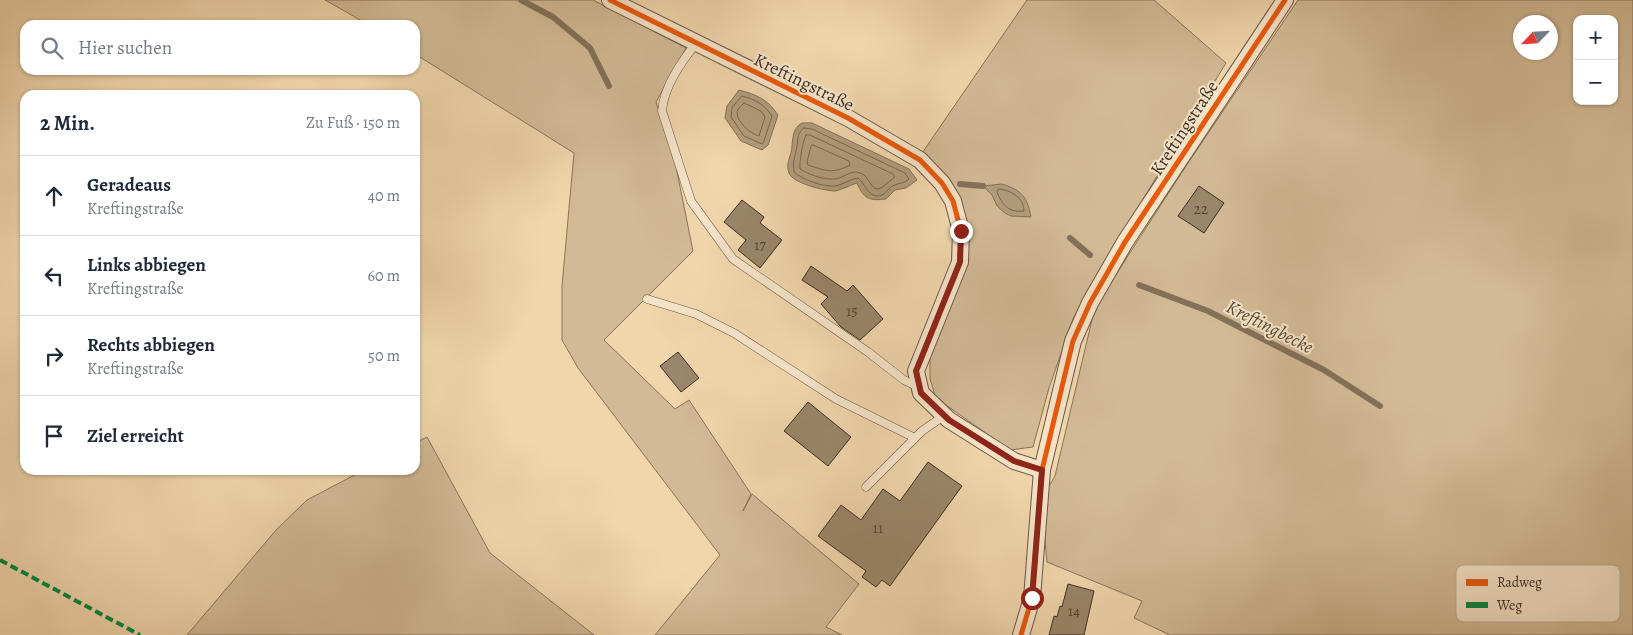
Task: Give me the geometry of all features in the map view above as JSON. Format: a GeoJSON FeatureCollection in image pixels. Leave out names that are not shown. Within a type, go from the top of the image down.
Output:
{"type":"FeatureCollection","features":[{"type":"Feature","properties":{"kind":"street","name":"Kreftingstraße"},"geometry":{"type":"LineString","coordinates":[[610,0],[848,118],[920,160],[942,183],[953,202],[961,231],[960,262],[916,371],[920,388]]}},
{"type":"Feature","properties":{"kind":"street","name":"Kreftingstraße"},"geometry":{"type":"LineString","coordinates":[[1021,635],[1032,598],[1042,470],[1073,341],[1090,303],[1126,242],[1284,0]]}},
{"type":"Feature","properties":{"kind":"street"},"geometry":{"type":"LineString","coordinates":[[920,388],[921,393],[944,415],[1014,461],[1042,470]]}},
{"type":"Feature","properties":{"kind":"lane"},"geometry":{"type":"LineString","coordinates":[[696,43],[684,58],[671,82],[663,102],[662,111],[691,201],[701,217],[733,259],[743,268],[783,293],[868,352],[904,380],[920,388]]}},
{"type":"Feature","properties":{"kind":"lane"},"geometry":{"type":"LineString","coordinates":[[647,299],[696,314],[734,333],[836,399],[915,438]]}},
{"type":"Feature","properties":{"kind":"lane"},"geometry":{"type":"LineString","coordinates":[[866,487],[915,438],[944,415]]}},
{"type":"Feature","properties":{"kind":"shaded area"},"geometry":{"type":"Polygon","coordinates":[[[325,0],[593,0],[686,48],[656,102],[676,167],[693,251],[604,340],[675,409],[689,400],[751,494],[743,511],[752,494],[859,584],[826,627],[842,635],[655,635],[720,555],[578,368],[562,340],[562,286],[574,153],[420,57],[420,20],[360,20],[325,0]]]}},
{"type":"Feature","properties":{"kind":"shaded area"},"geometry":{"type":"Polygon","coordinates":[[[1027,0],[1154,0],[1226,63],[1109,255],[1073,319],[1049,388],[1033,447],[1010,450],[946,405],[935,395],[930,379],[930,358],[965,264],[965,234],[920,156],[1027,0]]]}},
{"type":"Feature","properties":{"kind":"shaded area"},"geometry":{"type":"Polygon","coordinates":[[[1298,0],[1633,0],[1633,635],[1170,635],[1134,618],[1142,601],[1047,562],[1041,500],[1055,476],[1095,307],[1186,166],[1298,0]]]}},
{"type":"Feature","properties":{"kind":"shaded area"},"geometry":{"type":"Polygon","coordinates":[[[427,437],[490,553],[594,635],[187,635],[277,529],[307,500],[354,475],[420,475],[420,440],[427,437]]]}},
{"type":"Feature","properties":{"kind":"water"},"geometry":{"type":"Polygon","coordinates":[[[739,90],[762,99],[778,115],[768,145],[762,150],[741,141],[725,118],[727,106],[739,90]]]}},
{"type":"Feature","properties":{"kind":"water"},"geometry":{"type":"Polygon","coordinates":[[[802,123],[812,123],[909,169],[917,180],[906,188],[895,190],[886,199],[875,200],[865,196],[857,183],[835,191],[824,190],[802,183],[791,177],[788,162],[794,133],[802,123]]]}},
{"type":"Feature","properties":{"kind":"water"},"geometry":{"type":"Polygon","coordinates":[[[1002,184],[1023,195],[1028,204],[1031,217],[1011,216],[1005,213],[997,206],[992,195],[983,186],[1002,184]]]}},
{"type":"Feature","properties":{"kind":"building"},"geometry":{"type":"Polygon","coordinates":[[[1199,186],[1224,203],[1204,233],[1178,216],[1199,186]]]}},
{"type":"Feature","properties":{"kind":"building"},"geometry":{"type":"Polygon","coordinates":[[[742,200],[764,217],[760,223],[782,240],[760,268],[738,250],[746,240],[724,222],[742,200]]]}},
{"type":"Feature","properties":{"kind":"building"},"geometry":{"type":"Polygon","coordinates":[[[811,266],[847,291],[853,285],[883,319],[860,340],[841,327],[821,304],[828,297],[802,280],[811,266]]]}},
{"type":"Feature","properties":{"kind":"building"},"geometry":{"type":"Polygon","coordinates":[[[678,352],[699,378],[681,392],[660,366],[678,352]]]}},
{"type":"Feature","properties":{"kind":"building"},"geometry":{"type":"Polygon","coordinates":[[[808,402],[851,437],[828,466],[784,431],[808,402]]]}},
{"type":"Feature","properties":{"kind":"building"},"geometry":{"type":"Polygon","coordinates":[[[928,462],[962,486],[890,586],[882,580],[876,587],[862,577],[866,571],[818,536],[841,505],[861,520],[883,489],[900,501],[928,462]]]}},
{"type":"Feature","properties":{"kind":"building"},"geometry":{"type":"Polygon","coordinates":[[[1068,584],[1094,591],[1084,635],[1049,635],[1054,616],[1057,617],[1060,606],[1062,607],[1068,584]]]}},
{"type":"Feature","properties":{"kind":"waterway","name":"Kreftingbecke"},"geometry":{"type":"LineString","coordinates":[[521,0],[553,17],[590,48],[609,86]]}},
{"type":"Feature","properties":{"kind":"waterway","name":"Kreftingbecke"},"geometry":{"type":"LineString","coordinates":[[960,184],[983,186]]}},
{"type":"Feature","properties":{"kind":"waterway","name":"Kreftingbecke"},"geometry":{"type":"LineString","coordinates":[[1070,238],[1090,255]]}},
{"type":"Feature","properties":{"kind":"waterway","name":"Kreftingbecke"},"geometry":{"type":"LineString","coordinates":[[1139,285],[1208,311],[1324,370],[1380,406]]}},
{"type":"Feature","properties":{"kind":"marked path"},"geometry":{"type":"LineString","coordinates":[[0,560],[140,635]]}},
{"type":"Feature","properties":{"kind":"cycle path"},"geometry":{"type":"LineString","coordinates":[[610,0],[848,118],[920,160],[942,183],[953,201],[961,231],[960,262],[916,371],[921,393],[949,420],[1014,461],[1042,470]]}},
{"type":"Feature","properties":{"kind":"cycle path"},"geometry":{"type":"LineString","coordinates":[[1021,635],[1032,598],[1042,470],[1073,341],[1090,303],[1125,242],[1285,0]]}},
{"type":"Feature","properties":{"kind":"route"},"geometry":{"type":"LineString","coordinates":[[961,231],[960,262],[916,371],[921,393],[949,420],[1014,461],[1042,470],[1032,598]]}}]}
